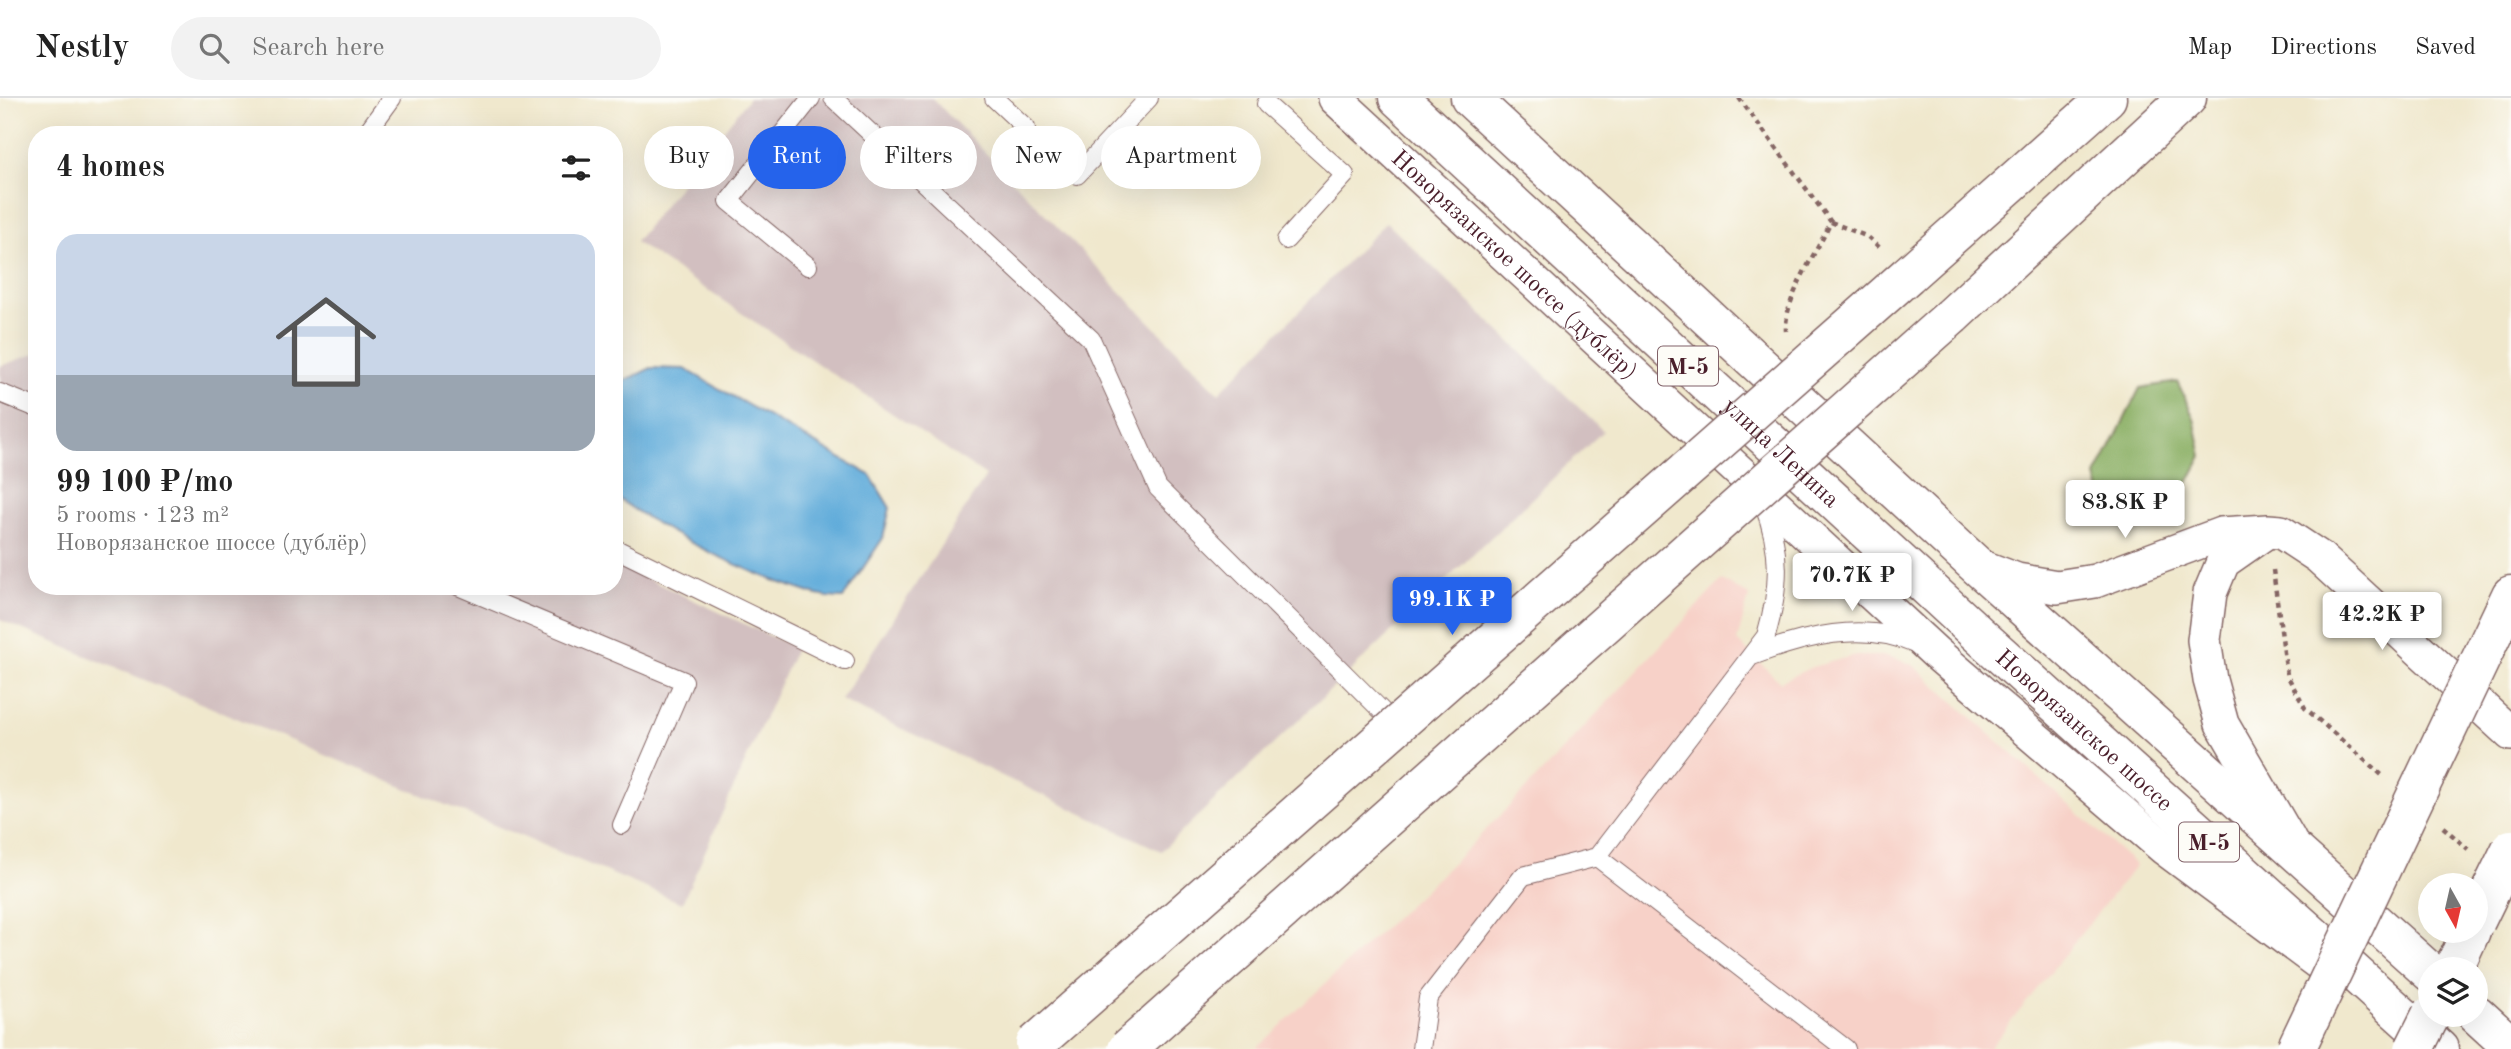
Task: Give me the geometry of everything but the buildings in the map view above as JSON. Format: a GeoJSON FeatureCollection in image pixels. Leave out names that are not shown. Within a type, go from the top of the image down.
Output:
{"type":"FeatureCollection","features":[{"type":"Feature","properties":{"kind":"main road","name":"улица Ленина"},"geometry":{"type":"LineString","coordinates":[[1398,98],[1978,634]]}},
{"type":"Feature","properties":{"kind":"main road","name":"улица Ленина"},"geometry":{"type":"LineString","coordinates":[[1470,98],[1975,564]]}},
{"type":"Feature","properties":{"kind":"main road"},"geometry":{"type":"LineString","coordinates":[[1032,1046],[2107,98]]}},
{"type":"Feature","properties":{"kind":"main road"},"geometry":{"type":"LineString","coordinates":[[1127,1049],[1952,316],[2187,98]]}},
{"type":"Feature","properties":{"kind":"main road","name":"Новорязанское шоссе"},"geometry":{"type":"LineString","coordinates":[[1975,564],[2418,961]]}},
{"type":"Feature","properties":{"kind":"main road"},"geometry":{"type":"LineString","coordinates":[[2296,1049],[2511,595]]}},
{"type":"Feature","properties":{"kind":"main road","name":"Новорязанское шоссе"},"geometry":{"type":"LineString","coordinates":[[1978,634],[2437,1049]]}},
{"type":"Feature","properties":{"kind":"main road"},"geometry":{"type":"LineString","coordinates":[[2488,896],[2511,849]]}},
{"type":"Feature","properties":{"kind":"main road"},"geometry":{"type":"LineString","coordinates":[[2488,1025],[2511,1046]]}},
{"type":"Feature","properties":{"kind":"main road"},"geometry":{"type":"LineString","coordinates":[[2414,1049],[2425,1027]]}},
{"type":"Feature","properties":{"kind":"street","name":"Новорязанское шоссе (дублёр)"},"geometry":{"type":"LineString","coordinates":[[1335,98],[1937,654],[2164,848],[2437,1049]]}},
{"type":"Feature","properties":{"kind":"street"},"geometry":{"type":"LineString","coordinates":[[2268,531],[2222,562],[2210,593],[2204,640],[2210,680],[2222,724],[2297,853]]}},
{"type":"Feature","properties":{"kind":"street"},"geometry":{"type":"LineString","coordinates":[[1975,564],[2017,580],[2057,587],[2095,581],[2221,534],[2281,532],[2319,556],[2511,734]]}},
{"type":"Feature","properties":{"kind":"lane"},"geometry":{"type":"LineString","coordinates":[[372,126],[392,98]]}},
{"type":"Feature","properties":{"kind":"lane"},"geometry":{"type":"LineString","coordinates":[[807,265],[729,201],[811,98]]}},
{"type":"Feature","properties":{"kind":"lane"},"geometry":{"type":"LineString","coordinates":[[833,98],[1091,339],[1158,488],[1388,717]]}},
{"type":"Feature","properties":{"kind":"lane"},"geometry":{"type":"LineString","coordinates":[[994,98],[1024,126]]}},
{"type":"Feature","properties":{"kind":"lane"},"geometry":{"type":"LineString","coordinates":[[1087,164],[1149,98]]}},
{"type":"Feature","properties":{"kind":"lane"},"geometry":{"type":"LineString","coordinates":[[1265,100],[1345,175],[1286,240]]}},
{"type":"Feature","properties":{"kind":"lane"},"geometry":{"type":"LineString","coordinates":[[0,393],[28,404]]}},
{"type":"Feature","properties":{"kind":"lane"},"geometry":{"type":"LineString","coordinates":[[1421,1049],[1428,998],[1523,876],[1597,857],[1766,636],[1776,601],[1773,529],[1756,487]]}},
{"type":"Feature","properties":{"kind":"lane"},"geometry":{"type":"LineString","coordinates":[[623,552],[845,661]]}},
{"type":"Feature","properties":{"kind":"lane"},"geometry":{"type":"LineString","coordinates":[[479,595],[684,681],[622,825]]}},
{"type":"Feature","properties":{"kind":"lane"},"geometry":{"type":"LineString","coordinates":[[1752,656],[1786,644],[1839,632],[1876,632],[1906,639],[1937,654]]}},
{"type":"Feature","properties":{"kind":"lane"},"geometry":{"type":"LineString","coordinates":[[1597,857],[1846,1049]]}},
{"type":"Feature","properties":{"kind":"path"},"geometry":{"type":"LineString","coordinates":[[1739,98],[1831,222],[1868,237]]}},
{"type":"Feature","properties":{"kind":"path"},"geometry":{"type":"LineString","coordinates":[[1787,341],[1786,320],[1796,290],[1831,222]]}},
{"type":"Feature","properties":{"kind":"path"},"geometry":{"type":"LineString","coordinates":[[2272,566],[2287,675],[2305,708],[2388,779]]}},
{"type":"Feature","properties":{"kind":"path"},"geometry":{"type":"LineString","coordinates":[[2439,824],[2470,851]]}},
{"type":"Feature","properties":{"kind":"shaded area"},"geometry":{"type":"Polygon","coordinates":[[[749,98],[932,98],[959,126],[860,126],[860,189],[977,189],[977,144],[991,159],[991,189],[1021,189],[1219,393],[1386,222],[1603,431],[1161,851],[841,700],[986,476],[635,242],[677,189],[734,189],[734,126],[727,126],[749,98]]]}},
{"type":"Feature","properties":{"kind":"shaded area"},"geometry":{"type":"Polygon","coordinates":[[[28,356],[28,595],[623,595],[623,567],[796,648],[682,903],[0,620],[0,366],[28,356]]]}},
{"type":"Feature","properties":{"kind":"shaded area"},"geometry":{"type":"Polygon","coordinates":[[[1722,580],[1749,596],[1737,641],[1780,682],[1812,667],[1853,656],[1886,656],[1912,664],[2136,865],[1989,1049],[1256,1049],[1454,862],[1722,580]]]}},
{"type":"Feature","properties":{"kind":"green space"},"geometry":{"type":"Polygon","coordinates":[[[2177,382],[2194,418],[2202,456],[2174,509],[2140,520],[2102,501],[2096,476],[2140,388],[2177,382]]]}},
{"type":"Feature","properties":{"kind":"water"},"geometry":{"type":"Polygon","coordinates":[[[651,368],[685,369],[870,475],[890,508],[883,538],[843,598],[812,594],[738,565],[674,534],[623,502],[623,382],[651,368]]]}}]}
